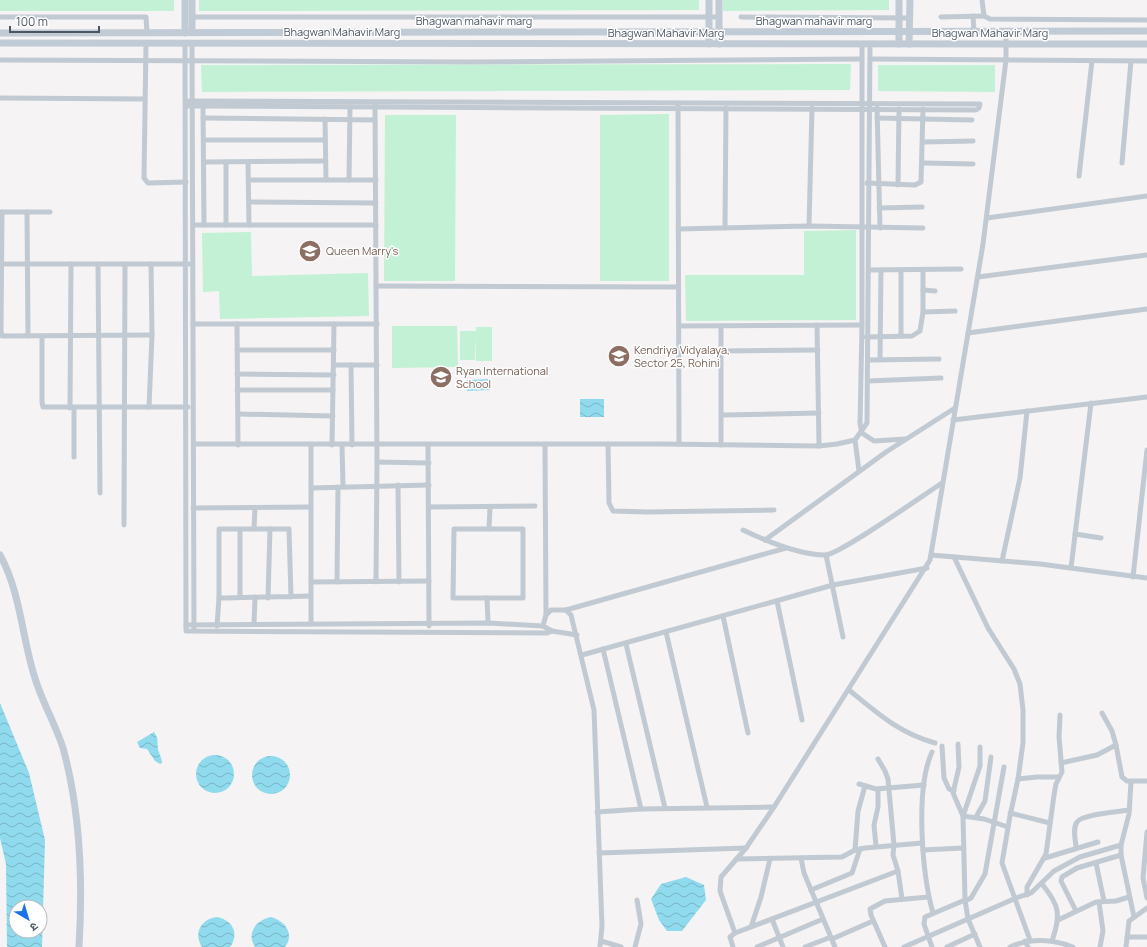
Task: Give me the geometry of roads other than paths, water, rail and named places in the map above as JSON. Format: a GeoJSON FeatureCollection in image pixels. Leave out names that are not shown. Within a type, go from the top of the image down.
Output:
{"type":"FeatureCollection","features":[{"type":"Feature","properties":{"kind":"main road"},"geometry":{"type":"LineString","coordinates":[[185,0],[189,33]]}},
{"type":"Feature","properties":{"kind":"main road"},"geometry":{"type":"LineString","coordinates":[[189,33],[192,17],[192,0]]}},
{"type":"Feature","properties":{"kind":"main road"},"geometry":{"type":"LineString","coordinates":[[709,0],[709,44]]}},
{"type":"Feature","properties":{"kind":"main road"},"geometry":{"type":"LineString","coordinates":[[719,0],[719,44]]}},
{"type":"Feature","properties":{"kind":"main road"},"geometry":{"type":"LineString","coordinates":[[899,0],[899,44]]}},
{"type":"Feature","properties":{"kind":"main road"},"geometry":{"type":"LineString","coordinates":[[909,44],[910,0]]}},
{"type":"Feature","properties":{"kind":"main road","name":"Bhagwan Mahavir Marg"},"geometry":{"type":"LineString","coordinates":[[910,32],[1147,31]]}},
{"type":"Feature","properties":{"kind":"main road"},"geometry":{"type":"LineString","coordinates":[[372,32],[373,43]]}},
{"type":"Feature","properties":{"kind":"main road","name":"Bhagwan mahavir marg"},"geometry":{"type":"LineString","coordinates":[[0,33],[910,32]]}},
{"type":"Feature","properties":{"kind":"main road"},"geometry":{"type":"LineString","coordinates":[[0,43],[189,43]]}},
{"type":"Feature","properties":{"kind":"main road","name":"Bhagwan Mahavir Marg"},"geometry":{"type":"LineString","coordinates":[[189,43],[1147,44]]}},
{"type":"Feature","properties":{"kind":"main road"},"geometry":{"type":"LineString","coordinates":[[0,555],[12,585],[34,676],[59,738],[69,776],[81,848],[79,947]]}},
{"type":"Feature","properties":{"kind":"street"},"geometry":{"type":"LineString","coordinates":[[982,0],[984,16]]}},
{"type":"Feature","properties":{"kind":"street"},"geometry":{"type":"LineString","coordinates":[[974,16],[974,32]]}},
{"type":"Feature","properties":{"kind":"street"},"geometry":{"type":"LineString","coordinates":[[941,17],[984,16],[995,20],[1147,20]]}},
{"type":"Feature","properties":{"kind":"street"},"geometry":{"type":"LineString","coordinates":[[0,17],[146,17],[148,33]]}},
{"type":"Feature","properties":{"kind":"street"},"geometry":{"type":"LineString","coordinates":[[192,17],[719,17]]}},
{"type":"Feature","properties":{"kind":"street"},"geometry":{"type":"LineString","coordinates":[[740,17],[910,18]]}},
{"type":"Feature","properties":{"kind":"street"},"geometry":{"type":"LineString","coordinates":[[735,933],[719,884],[722,874],[746,848],[774,807],[927,568],[931,555],[987,218],[1006,60],[1006,32]]}},
{"type":"Feature","properties":{"kind":"street"},"geometry":{"type":"LineString","coordinates":[[146,43],[146,181],[151,183],[186,182]]}},
{"type":"Feature","properties":{"kind":"street"},"geometry":{"type":"LineString","coordinates":[[189,43],[192,61],[194,631]]}},
{"type":"Feature","properties":{"kind":"street"},"geometry":{"type":"LineString","coordinates":[[189,43],[186,61],[186,631],[428,631],[547,633],[552,631]]}},
{"type":"Feature","properties":{"kind":"street"},"geometry":{"type":"LineString","coordinates":[[194,444],[679,444],[820,446],[855,440],[862,433],[868,423],[870,228],[866,182],[862,59],[866,44]]}},
{"type":"Feature","properties":{"kind":"street"},"geometry":{"type":"LineString","coordinates":[[866,44],[870,59],[863,227],[860,424],[862,433],[874,441],[906,439]]}},
{"type":"Feature","properties":{"kind":"street"},"geometry":{"type":"LineString","coordinates":[[0,60],[470,62],[862,59]]}},
{"type":"Feature","properties":{"kind":"street"},"geometry":{"type":"LineString","coordinates":[[870,59],[1147,61]]}},
{"type":"Feature","properties":{"kind":"street"},"geometry":{"type":"LineString","coordinates":[[1079,176],[1092,61]]}},
{"type":"Feature","properties":{"kind":"street"},"geometry":{"type":"LineString","coordinates":[[1122,163],[1131,61]]}},
{"type":"Feature","properties":{"kind":"street"},"geometry":{"type":"LineString","coordinates":[[0,98],[145,99]]}},
{"type":"Feature","properties":{"kind":"street"},"geometry":{"type":"LineString","coordinates":[[186,104],[863,106],[980,104],[979,108],[976,110],[899,109],[869,106]]}},
{"type":"Feature","properties":{"kind":"street"},"geometry":{"type":"LineString","coordinates":[[192,104],[203,107],[350,107],[375,104]]}},
{"type":"Feature","properties":{"kind":"street"},"geometry":{"type":"LineString","coordinates":[[375,104],[377,324],[376,582]]}},
{"type":"Feature","properties":{"kind":"street"},"geometry":{"type":"LineString","coordinates":[[678,105],[726,108],[812,108],[863,106]]}},
{"type":"Feature","properties":{"kind":"street"},"geometry":{"type":"LineString","coordinates":[[678,105],[679,444]]}},
{"type":"Feature","properties":{"kind":"street"},"geometry":{"type":"LineString","coordinates":[[203,107],[204,225]]}},
{"type":"Feature","properties":{"kind":"street"},"geometry":{"type":"LineString","coordinates":[[349,180],[350,107]]}},
{"type":"Feature","properties":{"kind":"street"},"geometry":{"type":"LineString","coordinates":[[725,228],[726,108]]}},
{"type":"Feature","properties":{"kind":"street"},"geometry":{"type":"LineString","coordinates":[[809,226],[812,108]]}},
{"type":"Feature","properties":{"kind":"street"},"geometry":{"type":"LineString","coordinates":[[877,108],[880,228]]}},
{"type":"Feature","properties":{"kind":"street"},"geometry":{"type":"LineString","coordinates":[[898,185],[899,109]]}},
{"type":"Feature","properties":{"kind":"street"},"geometry":{"type":"LineString","coordinates":[[866,182],[898,185],[915,185],[921,182],[923,163],[923,109]]}},
{"type":"Feature","properties":{"kind":"street"},"geometry":{"type":"LineString","coordinates":[[203,118],[375,120]]}},
{"type":"Feature","properties":{"kind":"street"},"geometry":{"type":"LineString","coordinates":[[877,118],[972,120]]}},
{"type":"Feature","properties":{"kind":"street"},"geometry":{"type":"LineString","coordinates":[[325,119],[326,180]]}},
{"type":"Feature","properties":{"kind":"street"},"geometry":{"type":"LineString","coordinates":[[204,140],[325,140]]}},
{"type":"Feature","properties":{"kind":"street"},"geometry":{"type":"LineString","coordinates":[[923,142],[973,142]]}},
{"type":"Feature","properties":{"kind":"street"},"geometry":{"type":"LineString","coordinates":[[204,162],[325,161]]}},
{"type":"Feature","properties":{"kind":"street"},"geometry":{"type":"LineString","coordinates":[[226,162],[226,225]]}},
{"type":"Feature","properties":{"kind":"street"},"geometry":{"type":"LineString","coordinates":[[248,162],[249,225]]}},
{"type":"Feature","properties":{"kind":"street"},"geometry":{"type":"LineString","coordinates":[[923,163],[973,164]]}},
{"type":"Feature","properties":{"kind":"street"},"geometry":{"type":"LineString","coordinates":[[249,180],[376,180]]}},
{"type":"Feature","properties":{"kind":"street"},"geometry":{"type":"LineString","coordinates":[[186,196],[193,196]]}},
{"type":"Feature","properties":{"kind":"street"},"geometry":{"type":"LineString","coordinates":[[987,218],[1147,196]]}},
{"type":"Feature","properties":{"kind":"street"},"geometry":{"type":"LineString","coordinates":[[249,202],[376,202]]}},
{"type":"Feature","properties":{"kind":"street"},"geometry":{"type":"LineString","coordinates":[[879,208],[922,207]]}},
{"type":"Feature","properties":{"kind":"street"},"geometry":{"type":"LineString","coordinates":[[50,212],[1,212],[1,334],[4,336],[152,335]]}},
{"type":"Feature","properties":{"kind":"street"},"geometry":{"type":"LineString","coordinates":[[27,212],[28,336]]}},
{"type":"Feature","properties":{"kind":"street"},"geometry":{"type":"LineString","coordinates":[[193,225],[376,225]]}},
{"type":"Feature","properties":{"kind":"street"},"geometry":{"type":"LineString","coordinates":[[678,229],[809,226],[923,228]]}},
{"type":"Feature","properties":{"kind":"street"},"geometry":{"type":"LineString","coordinates":[[978,277],[1147,255]]}},
{"type":"Feature","properties":{"kind":"street"},"geometry":{"type":"LineString","coordinates":[[1,264],[192,264]]}},
{"type":"Feature","properties":{"kind":"street"},"geometry":{"type":"LineString","coordinates":[[71,264],[72,408],[74,456]]}},
{"type":"Feature","properties":{"kind":"street"},"geometry":{"type":"LineString","coordinates":[[98,264],[100,493]]}},
{"type":"Feature","properties":{"kind":"street"},"geometry":{"type":"LineString","coordinates":[[124,525],[125,264]]}},
{"type":"Feature","properties":{"kind":"street"},"geometry":{"type":"LineString","coordinates":[[149,407],[152,335],[151,264]]}},
{"type":"Feature","properties":{"kind":"street"},"geometry":{"type":"LineString","coordinates":[[869,270],[961,269]]}},
{"type":"Feature","properties":{"kind":"street"},"geometry":{"type":"LineString","coordinates":[[880,360],[881,270]]}},
{"type":"Feature","properties":{"kind":"street"},"geometry":{"type":"LineString","coordinates":[[901,270],[901,336]]}},
{"type":"Feature","properties":{"kind":"street"},"geometry":{"type":"LineString","coordinates":[[862,337],[912,336],[920,331],[924,312],[924,270]]}},
{"type":"Feature","properties":{"kind":"street"},"geometry":{"type":"LineString","coordinates":[[376,286],[678,287]]}},
{"type":"Feature","properties":{"kind":"street"},"geometry":{"type":"LineString","coordinates":[[923,290],[935,291]]}},
{"type":"Feature","properties":{"kind":"street"},"geometry":{"type":"LineString","coordinates":[[968,333],[1147,309]]}},
{"type":"Feature","properties":{"kind":"street"},"geometry":{"type":"LineString","coordinates":[[924,312],[955,312]]}},
{"type":"Feature","properties":{"kind":"street"},"geometry":{"type":"LineString","coordinates":[[193,324],[377,324]]}},
{"type":"Feature","properties":{"kind":"street"},"geometry":{"type":"LineString","coordinates":[[237,324],[238,444]]}},
{"type":"Feature","properties":{"kind":"street"},"geometry":{"type":"LineString","coordinates":[[332,445],[334,324]]}},
{"type":"Feature","properties":{"kind":"street"},"geometry":{"type":"LineString","coordinates":[[678,326],[817,324],[862,325]]}},
{"type":"Feature","properties":{"kind":"street"},"geometry":{"type":"LineString","coordinates":[[817,324],[820,446]]}},
{"type":"Feature","properties":{"kind":"street"},"geometry":{"type":"LineString","coordinates":[[721,326],[721,445]]}},
{"type":"Feature","properties":{"kind":"street"},"geometry":{"type":"LineString","coordinates":[[42,336],[42,405],[46,408],[193,407]]}},
{"type":"Feature","properties":{"kind":"street"},"geometry":{"type":"LineString","coordinates":[[237,350],[334,350]]}},
{"type":"Feature","properties":{"kind":"street"},"geometry":{"type":"LineString","coordinates":[[721,351],[818,350]]}},
{"type":"Feature","properties":{"kind":"street"},"geometry":{"type":"LineString","coordinates":[[869,360],[939,359]]}},
{"type":"Feature","properties":{"kind":"street"},"geometry":{"type":"LineString","coordinates":[[334,365],[377,365]]}},
{"type":"Feature","properties":{"kind":"street"},"geometry":{"type":"LineString","coordinates":[[351,365],[352,445]]}},
{"type":"Feature","properties":{"kind":"street"},"geometry":{"type":"LineString","coordinates":[[237,374],[334,375]]}},
{"type":"Feature","properties":{"kind":"street"},"geometry":{"type":"LineString","coordinates":[[868,381],[941,378]]}},
{"type":"Feature","properties":{"kind":"street"},"geometry":{"type":"LineString","coordinates":[[237,390],[334,390]]}},
{"type":"Feature","properties":{"kind":"street"},"geometry":{"type":"LineString","coordinates":[[953,420],[1147,397]]}},
{"type":"Feature","properties":{"kind":"street"},"geometry":{"type":"LineString","coordinates":[[1071,568],[1091,403]]}},
{"type":"Feature","properties":{"kind":"street"},"geometry":{"type":"LineString","coordinates":[[765,540],[859,471],[955,408]]}},
{"type":"Feature","properties":{"kind":"street"},"geometry":{"type":"LineString","coordinates":[[1002,561],[1020,478],[1027,411]]}},
{"type":"Feature","properties":{"kind":"street"},"geometry":{"type":"LineString","coordinates":[[722,415],[819,413]]}},
{"type":"Feature","properties":{"kind":"street"},"geometry":{"type":"LineString","coordinates":[[238,414],[333,416]]}},
{"type":"Feature","properties":{"kind":"street"},"geometry":{"type":"LineString","coordinates":[[855,440],[859,471]]}},
{"type":"Feature","properties":{"kind":"street"},"geometry":{"type":"LineString","coordinates":[[608,444],[609,503],[614,511],[774,510]]}},
{"type":"Feature","properties":{"kind":"street"},"geometry":{"type":"LineString","coordinates":[[310,624],[311,445]]}},
{"type":"Feature","properties":{"kind":"street"},"geometry":{"type":"LineString","coordinates":[[337,582],[342,445]]}},
{"type":"Feature","properties":{"kind":"street"},"geometry":{"type":"LineString","coordinates":[[428,445],[428,631]]}},
{"type":"Feature","properties":{"kind":"street"},"geometry":{"type":"LineString","coordinates":[[543,626],[546,615],[544,445]]}},
{"type":"Feature","properties":{"kind":"street"},"geometry":{"type":"LineString","coordinates":[[1133,577],[1147,450]]}},
{"type":"Feature","properties":{"kind":"street"},"geometry":{"type":"LineString","coordinates":[[377,462],[429,463]]}},
{"type":"Feature","properties":{"kind":"street"},"geometry":{"type":"LineString","coordinates":[[743,530],[786,548],[826,555],[845,546],[942,483]]}},
{"type":"Feature","properties":{"kind":"street"},"geometry":{"type":"LineString","coordinates":[[398,485],[399,582]]}},
{"type":"Feature","properties":{"kind":"street"},"geometry":{"type":"LineString","coordinates":[[311,488],[429,485]]}},
{"type":"Feature","properties":{"kind":"street"},"geometry":{"type":"LineString","coordinates":[[429,506],[535,506]]}},
{"type":"Feature","properties":{"kind":"street"},"geometry":{"type":"LineString","coordinates":[[193,508],[311,507]]}},
{"type":"Feature","properties":{"kind":"street"},"geometry":{"type":"LineString","coordinates":[[489,529],[490,507]]}},
{"type":"Feature","properties":{"kind":"street"},"geometry":{"type":"LineString","coordinates":[[254,530],[255,508]]}},
{"type":"Feature","properties":{"kind":"street"},"geometry":{"type":"LineString","coordinates":[[217,631],[219,598],[219,529],[290,529],[291,597]]}},
{"type":"Feature","properties":{"kind":"street"},"geometry":{"type":"LineString","coordinates":[[268,598],[270,529]]}},
{"type":"Feature","properties":{"kind":"street"},"geometry":{"type":"LineString","coordinates":[[454,529],[489,529],[523,529],[523,598],[454,598],[454,529]]}},
{"type":"Feature","properties":{"kind":"street"},"geometry":{"type":"LineString","coordinates":[[240,530],[240,597]]}},
{"type":"Feature","properties":{"kind":"street"},"geometry":{"type":"LineString","coordinates":[[1075,534],[1101,538]]}},
{"type":"Feature","properties":{"kind":"street"},"geometry":{"type":"LineString","coordinates":[[546,615],[551,610],[566,610],[786,548]]}},
{"type":"Feature","properties":{"kind":"street"},"geometry":{"type":"LineString","coordinates":[[826,555],[844,637]]}},
{"type":"Feature","properties":{"kind":"street"},"geometry":{"type":"LineString","coordinates":[[931,555],[1071,568],[1147,578]]}},
{"type":"Feature","properties":{"kind":"street"},"geometry":{"type":"LineString","coordinates":[[954,557],[988,628],[1018,677],[1022,696],[1024,726],[1018,780],[1010,813],[1002,863],[1016,898],[1028,941],[1028,947]]}},
{"type":"Feature","properties":{"kind":"street"},"geometry":{"type":"LineString","coordinates":[[582,655],[626,644],[833,585],[927,568]]}},
{"type":"Feature","properties":{"kind":"street"},"geometry":{"type":"LineString","coordinates":[[311,582],[429,581]]}},
{"type":"Feature","properties":{"kind":"street"},"geometry":{"type":"LineString","coordinates":[[219,598],[310,596]]}},
{"type":"Feature","properties":{"kind":"street"},"geometry":{"type":"LineString","coordinates":[[254,597],[254,624]]}},
{"type":"Feature","properties":{"kind":"street"},"geometry":{"type":"LineString","coordinates":[[487,598],[488,623]]}},
{"type":"Feature","properties":{"kind":"street"},"geometry":{"type":"LineString","coordinates":[[777,601],[802,720]]}},
{"type":"Feature","properties":{"kind":"street"},"geometry":{"type":"LineString","coordinates":[[566,610],[571,615],[577,635],[594,710],[599,853],[600,947]]}},
{"type":"Feature","properties":{"kind":"street"},"geometry":{"type":"LineString","coordinates":[[723,616],[748,733]]}},
{"type":"Feature","properties":{"kind":"street"},"geometry":{"type":"LineString","coordinates":[[186,625],[488,623],[543,626],[552,631],[577,635]]}},
{"type":"Feature","properties":{"kind":"street"},"geometry":{"type":"LineString","coordinates":[[666,632],[707,807]]}},
{"type":"Feature","properties":{"kind":"street"},"geometry":{"type":"LineString","coordinates":[[626,644],[665,808]]}},
{"type":"Feature","properties":{"kind":"street"},"geometry":{"type":"LineString","coordinates":[[603,649],[641,809]]}},
{"type":"Feature","properties":{"kind":"street"},"geometry":{"type":"LineString","coordinates":[[849,690],[901,730],[912,736],[935,743]]}},
{"type":"Feature","properties":{"kind":"street"},"geometry":{"type":"LineString","coordinates":[[1102,713],[1112,731],[1122,777],[1124,780],[1131,782],[1147,781]]}},
{"type":"Feature","properties":{"kind":"street"},"geometry":{"type":"LineString","coordinates":[[1028,895],[1027,886],[1045,858],[1054,795],[1062,772],[1059,738],[1060,715]]}},
{"type":"Feature","properties":{"kind":"street"},"geometry":{"type":"LineString","coordinates":[[958,744],[959,767],[954,797],[963,816]]}},
{"type":"Feature","properties":{"kind":"street"},"geometry":{"type":"LineString","coordinates":[[1061,763],[1097,755],[1116,745]]}},
{"type":"Feature","properties":{"kind":"street"},"geometry":{"type":"LineString","coordinates":[[942,746],[944,778],[949,789],[954,791]]}},
{"type":"Feature","properties":{"kind":"street"},"geometry":{"type":"LineString","coordinates":[[980,747],[980,766],[963,816],[965,900],[968,919],[980,947]]}},
{"type":"Feature","properties":{"kind":"street"},"geometry":{"type":"LineString","coordinates":[[932,752],[926,770],[924,785],[922,843],[925,878],[928,897],[933,913]]}},
{"type":"Feature","properties":{"kind":"street"},"geometry":{"type":"LineString","coordinates":[[976,818],[985,801],[991,757]]}},
{"type":"Feature","properties":{"kind":"street"},"geometry":{"type":"LineString","coordinates":[[878,759],[885,771],[888,788],[894,845],[893,855],[898,871],[902,898]]}},
{"type":"Feature","properties":{"kind":"street"},"geometry":{"type":"LineString","coordinates":[[932,947],[927,937],[923,920],[933,913],[971,898],[985,874],[1004,767]]}},
{"type":"Feature","properties":{"kind":"street"},"geometry":{"type":"LineString","coordinates":[[1018,780],[1037,777],[1059,777]]}},
{"type":"Feature","properties":{"kind":"street"},"geometry":{"type":"LineString","coordinates":[[1131,782],[1129,810],[1121,845],[1121,855],[1134,917]]}},
{"type":"Feature","properties":{"kind":"street"},"geometry":{"type":"LineString","coordinates":[[811,890],[852,873],[857,850],[858,811],[862,785],[878,789],[924,785]]}},
{"type":"Feature","properties":{"kind":"street"},"geometry":{"type":"LineString","coordinates":[[876,846],[874,826],[878,807],[878,789]]}},
{"type":"Feature","properties":{"kind":"street"},"geometry":{"type":"LineString","coordinates":[[597,812],[665,808],[774,807]]}},
{"type":"Feature","properties":{"kind":"street"},"geometry":{"type":"LineString","coordinates":[[1076,848],[1074,830],[1075,825],[1079,820],[1086,817],[1129,810]]}},
{"type":"Feature","properties":{"kind":"street"},"geometry":{"type":"LineString","coordinates":[[1010,813],[1050,823]]}},
{"type":"Feature","properties":{"kind":"street"},"geometry":{"type":"LineString","coordinates":[[963,816],[995,822],[1008,827]]}},
{"type":"Feature","properties":{"kind":"street"},"geometry":{"type":"LineString","coordinates":[[1147,832],[1143,878],[1147,898]]}},
{"type":"Feature","properties":{"kind":"street"},"geometry":{"type":"LineString","coordinates":[[1045,858],[1098,842]]}},
{"type":"Feature","properties":{"kind":"street"},"geometry":{"type":"LineString","coordinates":[[736,859],[842,857],[857,850],[876,846],[922,843]]}},
{"type":"Feature","properties":{"kind":"street"},"geometry":{"type":"LineString","coordinates":[[904,947],[1016,898],[1028,895],[1042,884],[1054,871],[1080,857],[1121,845]]}},
{"type":"Feature","properties":{"kind":"street"},"geometry":{"type":"LineString","coordinates":[[599,853],[746,848]]}},
{"type":"Feature","properties":{"kind":"street"},"geometry":{"type":"LineString","coordinates":[[923,850],[963,848]]}},
{"type":"Feature","properties":{"kind":"street"},"geometry":{"type":"LineString","coordinates":[[1076,911],[1061,881],[1062,877],[1077,868],[1121,855]]}},
{"type":"Feature","properties":{"kind":"street"},"geometry":{"type":"LineString","coordinates":[[801,858],[804,873],[835,947]]}},
{"type":"Feature","properties":{"kind":"street"},"geometry":{"type":"LineString","coordinates":[[751,927],[762,898],[770,859]]}},
{"type":"Feature","properties":{"kind":"street"},"geometry":{"type":"LineString","coordinates":[[1096,863],[1103,931],[1100,947]]}},
{"type":"Feature","properties":{"kind":"street"},"geometry":{"type":"LineString","coordinates":[[733,947],[730,937],[735,933],[898,871]]}},
{"type":"Feature","properties":{"kind":"street"},"geometry":{"type":"LineString","coordinates":[[1042,884],[1055,902],[1058,920],[1052,941]]}},
{"type":"Feature","properties":{"kind":"street"},"geometry":{"type":"LineString","coordinates":[[885,947],[873,921],[870,911],[872,906],[884,901],[902,898],[928,897]]}},
{"type":"Feature","properties":{"kind":"street"},"geometry":{"type":"LineString","coordinates":[[1058,920],[1101,901],[1116,901],[1129,897]]}},
{"type":"Feature","properties":{"kind":"street"},"geometry":{"type":"LineString","coordinates":[[635,947],[641,924],[637,900]]}},
{"type":"Feature","properties":{"kind":"street"},"geometry":{"type":"LineString","coordinates":[[1126,947],[1127,924],[1147,908]]}},
{"type":"Feature","properties":{"kind":"street"},"geometry":{"type":"LineString","coordinates":[[772,919],[783,947]]}},
{"type":"Feature","properties":{"kind":"street"},"geometry":{"type":"LineString","coordinates":[[757,947],[823,920]]}},
{"type":"Feature","properties":{"kind":"street"},"geometry":{"type":"LineString","coordinates":[[805,947],[873,921]]}},
{"type":"Feature","properties":{"kind":"street"},"geometry":{"type":"LineString","coordinates":[[947,947],[975,934]]}},
{"type":"Feature","properties":{"kind":"street"},"geometry":{"type":"LineString","coordinates":[[1127,937],[1147,937]]}},
{"type":"Feature","properties":{"kind":"street"},"geometry":{"type":"LineString","coordinates":[[601,941],[621,947]]}},
{"type":"Feature","properties":{"kind":"street"},"geometry":{"type":"LineString","coordinates":[[1010,947],[1028,941],[1052,941],[1073,947]]}},
{"type":"Feature","properties":{"kind":"water"},"geometry":{"type":"Polygon","coordinates":[[[490,379],[490,390],[467,391],[467,380],[490,379]]]}},
{"type":"Feature","properties":{"kind":"water"},"geometry":{"type":"Polygon","coordinates":[[[580,399],[604,399],[604,417],[580,417],[580,399]]]}},
{"type":"Feature","properties":{"kind":"water"},"geometry":{"type":"Polygon","coordinates":[[[0,703],[29,773],[45,840],[43,899],[8,899],[8,939],[42,939],[42,947],[7,947],[6,864],[0,838],[0,703]]]}},
{"type":"Feature","properties":{"kind":"water"},"geometry":{"type":"Polygon","coordinates":[[[154,732],[156,734],[158,749],[162,761],[160,764],[155,761],[147,749],[140,748],[137,742],[154,732]]]}},
{"type":"Feature","properties":{"kind":"water"},"geometry":{"type":"Polygon","coordinates":[[[215,755],[228,761],[234,774],[228,787],[215,793],[202,787],[196,774],[202,761],[215,755]]]}},
{"type":"Feature","properties":{"kind":"water"},"geometry":{"type":"Polygon","coordinates":[[[271,756],[284,762],[290,775],[284,788],[271,794],[258,788],[252,775],[258,762],[271,756]]]}},
{"type":"Feature","properties":{"kind":"water"},"geometry":{"type":"Polygon","coordinates":[[[686,877],[704,885],[706,900],[682,931],[667,931],[659,920],[651,899],[661,884],[686,877]]]}},
{"type":"Feature","properties":{"kind":"water"},"geometry":{"type":"Polygon","coordinates":[[[217,917],[227,921],[233,928],[233,942],[230,947],[202,947],[198,937],[200,928],[211,918],[217,917]]]}},
{"type":"Feature","properties":{"kind":"water"},"geometry":{"type":"Polygon","coordinates":[[[271,917],[284,925],[287,929],[289,933],[288,942],[285,947],[255,947],[252,942],[252,932],[254,928],[261,921],[271,917]]]}},
{"type":"Feature","properties":{"kind":"place","name":"Queen Marry's"},"geometry":{"type":"Point","coordinates":[310,251]}},
{"type":"Feature","properties":{"kind":"place","name":"Kendriya Vidyalaya, Sector 25, Rohini"},"geometry":{"type":"Point","coordinates":[619,356]}},
{"type":"Feature","properties":{"kind":"place","name":"Ryan International School"},"geometry":{"type":"Point","coordinates":[441,377]}}]}
